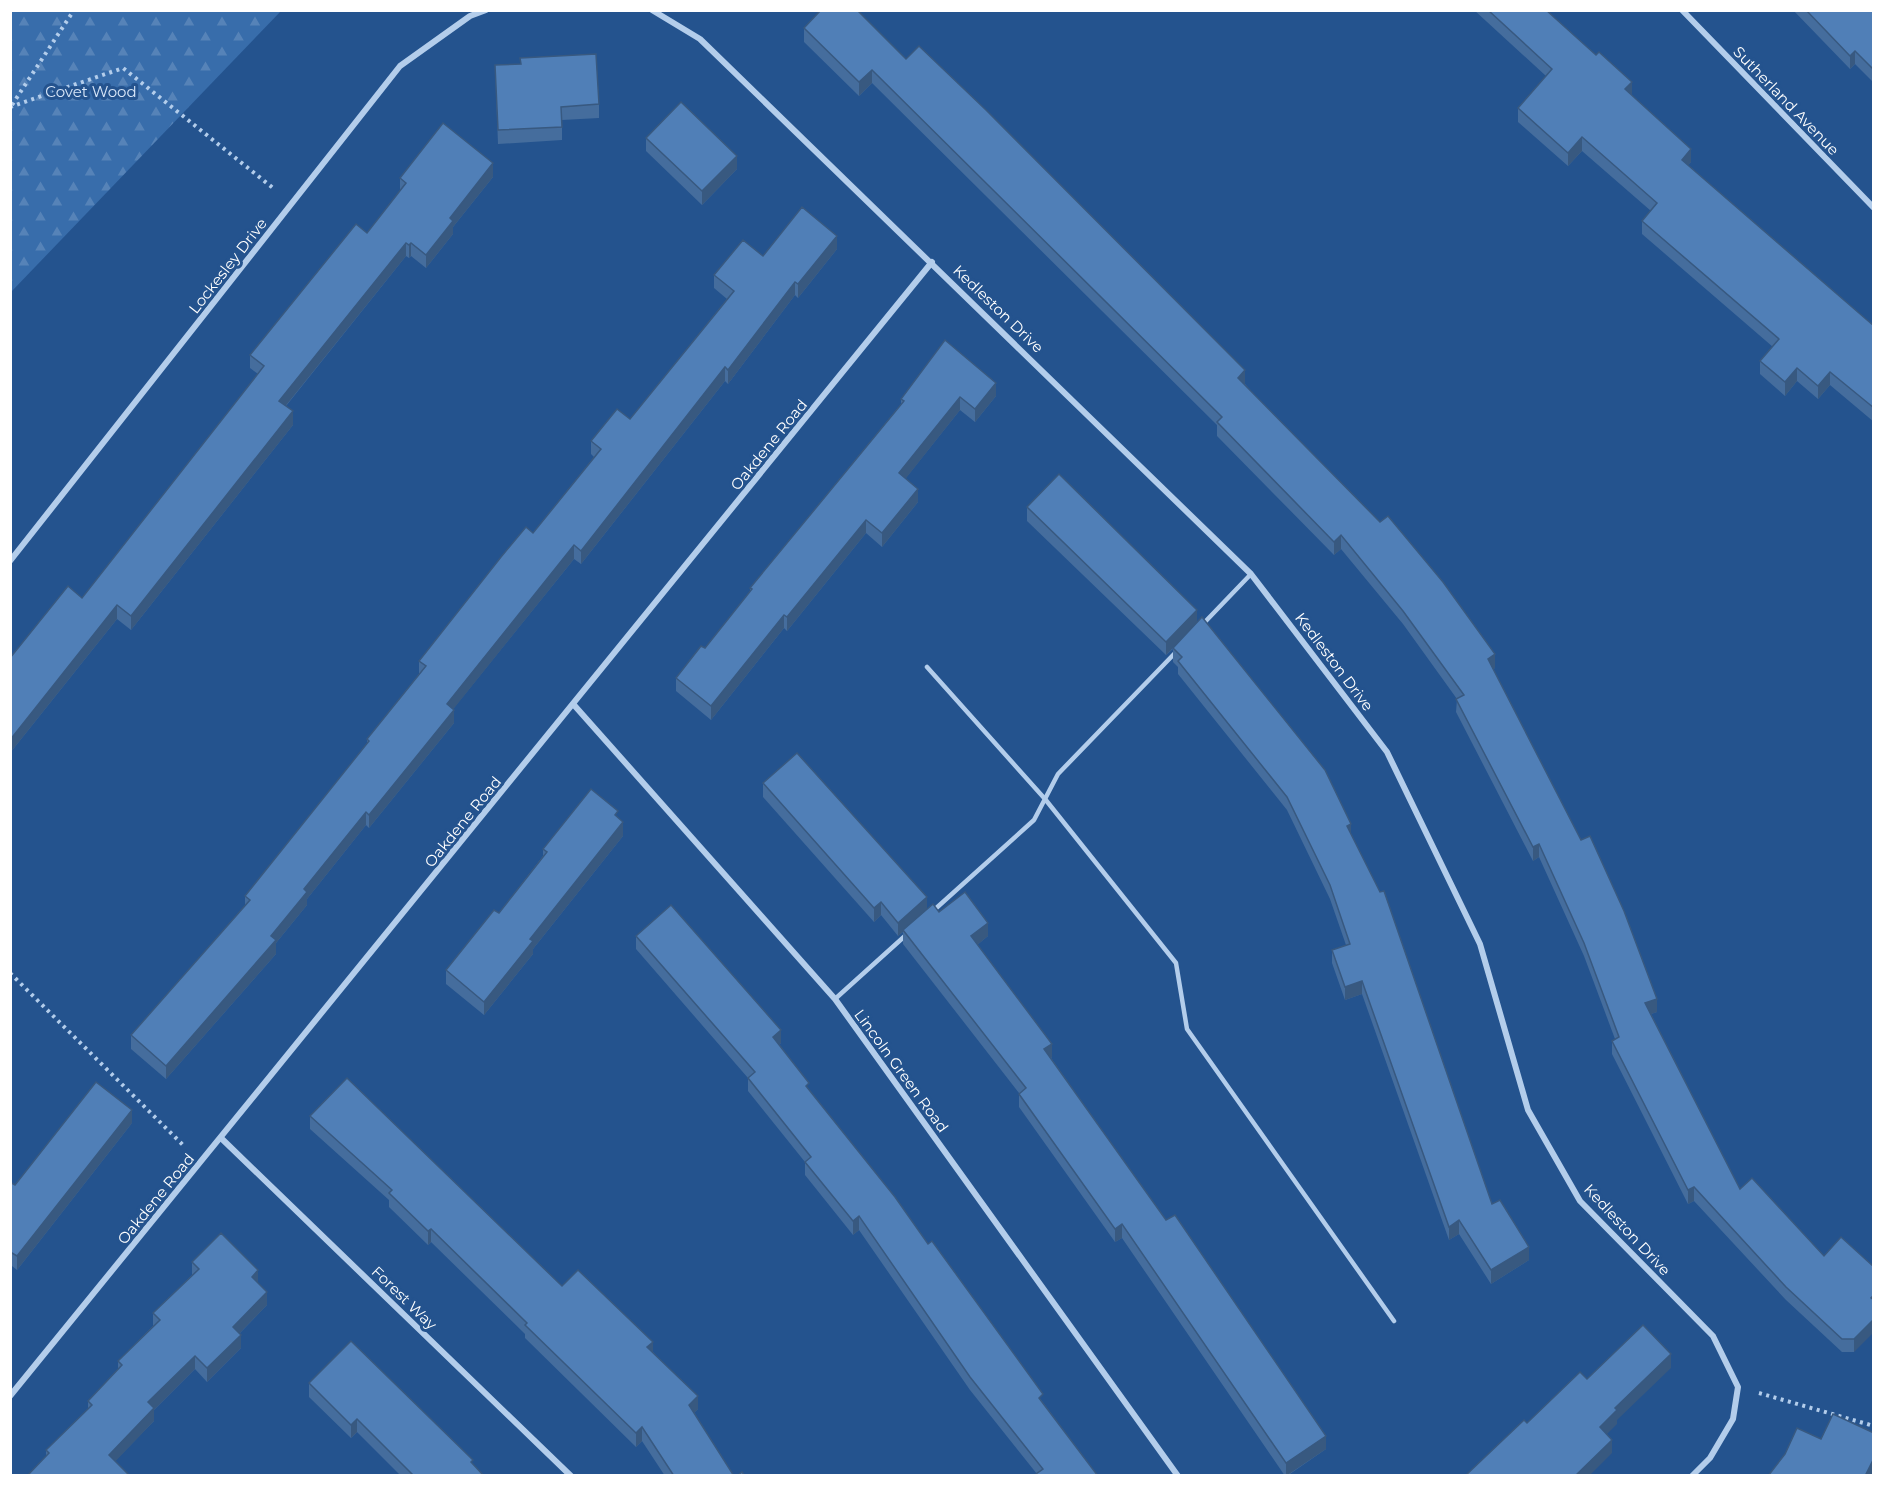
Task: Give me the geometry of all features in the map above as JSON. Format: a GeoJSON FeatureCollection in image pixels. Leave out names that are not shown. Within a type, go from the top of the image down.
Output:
{"type":"FeatureCollection","features":[{"type":"Feature","properties":{"kind":"street","name":"Lockesley Drive"},"geometry":{"type":"LineString","coordinates":[[10,561],[400,66],[470,16],[486,10]]}},
{"type":"Feature","properties":{"kind":"street","name":"Kedleston Drive"},"geometry":{"type":"LineString","coordinates":[[652,10],[700,39],[1251,574],[1387,752],[1480,944],[1528,1110],[1580,1201],[1713,1336],[1738,1386]]}},
{"type":"Feature","properties":{"kind":"street","name":"Sutherland Avenue"},"geometry":{"type":"LineString","coordinates":[[1682,10],[1874,208]]}},
{"type":"Feature","properties":{"kind":"street","name":"Oakdene Road"},"geometry":{"type":"LineString","coordinates":[[10,1396],[932,262]]}},
{"type":"Feature","properties":{"kind":"street","name":"Lincoln Green Road"},"geometry":{"type":"LineString","coordinates":[[574,705],[835,999],[1178,1476]]}},
{"type":"Feature","properties":{"kind":"street","name":"Forest Way"},"geometry":{"type":"LineString","coordinates":[[221,1138],[571,1476]]}},
{"type":"Feature","properties":{"kind":"street"},"geometry":{"type":"LineString","coordinates":[[1692,1476],[1710,1458],[1733,1419],[1738,1386]]}},
{"type":"Feature","properties":{"kind":"lane"},"geometry":{"type":"LineString","coordinates":[[1195,632],[1251,574]]}},
{"type":"Feature","properties":{"kind":"lane"},"geometry":{"type":"LineString","coordinates":[[930,913],[1034,820],[1058,774],[1179,649]]}},
{"type":"Feature","properties":{"kind":"lane"},"geometry":{"type":"LineString","coordinates":[[927,667],[1045,799],[1176,963],[1187,1029],[1394,1321]]}},
{"type":"Feature","properties":{"kind":"lane"},"geometry":{"type":"LineString","coordinates":[[835,999],[913,929]]}},
{"type":"Feature","properties":{"kind":"path"},"geometry":{"type":"LineString","coordinates":[[11,107],[74,10]]}},
{"type":"Feature","properties":{"kind":"path"},"geometry":{"type":"LineString","coordinates":[[11,107],[123,69],[292,203]]}},
{"type":"Feature","properties":{"kind":"path"},"geometry":{"type":"LineString","coordinates":[[10,973],[201,1162]]}},
{"type":"Feature","properties":{"kind":"path"},"geometry":{"type":"LineString","coordinates":[[1738,1386],[1874,1426]]}},
{"type":"Feature","properties":{"kind":"green space","name":"Covet Wood"},"geometry":{"type":"Polygon","coordinates":[[[10,11],[281,11],[11,292],[10,11]]]}},
{"type":"Feature","properties":{"kind":"building"},"geometry":{"type":"Polygon","coordinates":[[[821,10],[857,10],[906,59],[919,46],[986,110],[1245,370],[1238,378],[1380,522],[1388,516],[1443,582],[1495,654],[1488,659],[1581,840],[1590,836],[1624,911],[1657,999],[1645,1003],[1740,1189],[1752,1178],[1824,1256],[1841,1237],[1874,1267],[1874,1295],[1871,1298],[1874,1300],[1874,1319],[1854,1339],[1842,1339],[1786,1287],[1694,1187],[1688,1190],[1612,1041],[1619,1037],[1584,943],[1539,844],[1533,847],[1456,699],[1464,695],[1403,611],[1341,535],[1334,542],[1217,422],[1222,417],[872,70],[859,82],[804,28],[821,10]]]}},
{"type":"Feature","properties":{"kind":"building"},"geometry":{"type":"Polygon","coordinates":[[[1488,10],[1546,10],[1596,55],[1599,52],[1632,82],[1625,89],[1691,149],[1682,160],[1874,326],[1874,408],[1830,372],[1818,386],[1797,368],[1785,382],[1760,361],[1779,339],[1642,221],[1657,203],[1582,137],[1568,153],[1518,108],[1552,69],[1488,10]]]}},
{"type":"Feature","properties":{"kind":"building"},"geometry":{"type":"Polygon","coordinates":[[[1806,10],[1874,10],[1874,70],[1855,51],[1850,56],[1806,10]]]}},
{"type":"Feature","properties":{"kind":"building"},"geometry":{"type":"Polygon","coordinates":[[[596,54],[599,104],[561,107],[562,127],[498,130],[495,65],[521,64],[520,58],[596,54]]]}},
{"type":"Feature","properties":{"kind":"building"},"geometry":{"type":"Polygon","coordinates":[[[681,102],[737,156],[702,191],[646,138],[681,102]]]}},
{"type":"Feature","properties":{"kind":"building"},"geometry":{"type":"Polygon","coordinates":[[[443,123],[493,163],[450,218],[453,221],[426,255],[411,243],[409,245],[406,243],[279,401],[293,411],[131,616],[117,605],[10,740],[10,658],[68,586],[82,598],[264,366],[250,355],[356,224],[367,233],[406,183],[400,178],[443,123]]]}},
{"type":"Feature","properties":{"kind":"building"},"geometry":{"type":"Polygon","coordinates":[[[802,207],[837,236],[798,284],[795,282],[728,370],[725,367],[581,551],[574,545],[447,704],[454,710],[369,815],[366,812],[304,889],[307,892],[271,936],[276,940],[166,1066],[131,1035],[250,900],[245,896],[426,666],[419,661],[501,557],[526,527],[533,533],[601,449],[591,441],[617,409],[630,419],[734,291],[714,275],[743,240],[763,256],[802,207]]]}},
{"type":"Feature","properties":{"kind":"building"},"geometry":{"type":"Polygon","coordinates":[[[945,340],[996,383],[975,409],[960,397],[899,473],[918,489],[882,533],[866,520],[787,617],[784,615],[711,706],[676,678],[701,646],[705,648],[752,589],[750,588],[904,401],[901,399],[945,340]]]}},
{"type":"Feature","properties":{"kind":"building"},"geometry":{"type":"Polygon","coordinates":[[[1059,474],[1197,610],[1166,642],[1027,507],[1059,474]]]}},
{"type":"Feature","properties":{"kind":"building"},"geometry":{"type":"Polygon","coordinates":[[[1202,617],[1325,770],[1351,824],[1347,826],[1380,892],[1384,891],[1492,1204],[1500,1200],[1529,1247],[1491,1270],[1459,1220],[1449,1227],[1362,981],[1345,987],[1332,950],[1350,944],[1330,885],[1287,797],[1178,661],[1182,657],[1173,648],[1202,617]]]}},
{"type":"Feature","properties":{"kind":"building"},"geometry":{"type":"Polygon","coordinates":[[[797,753],[927,897],[898,923],[881,902],[874,908],[763,783],[797,753]]]}},
{"type":"Feature","properties":{"kind":"building"},"geometry":{"type":"Polygon","coordinates":[[[591,789],[618,811],[615,815],[623,822],[530,939],[533,941],[484,1002],[446,970],[494,910],[499,913],[547,852],[543,849],[591,789]]]}},
{"type":"Feature","properties":{"kind":"building"},"geometry":{"type":"Polygon","coordinates":[[[965,892],[988,923],[971,936],[1052,1044],[1044,1049],[1166,1220],[1175,1215],[1326,1436],[1286,1463],[1122,1224],[1115,1229],[1019,1094],[1026,1088],[903,930],[933,904],[939,912],[965,892]]]}},
{"type":"Feature","properties":{"kind":"building"},"geometry":{"type":"Polygon","coordinates":[[[671,905],[781,1030],[773,1037],[809,1083],[806,1086],[895,1197],[928,1244],[932,1241],[1043,1394],[1039,1398],[1098,1476],[1037,1476],[1036,1474],[1043,1469],[970,1377],[859,1216],[853,1221],[805,1162],[811,1157],[748,1078],[755,1072],[636,936],[671,905]]]}},
{"type":"Feature","properties":{"kind":"building"},"geometry":{"type":"Polygon","coordinates":[[[347,1078],[562,1286],[578,1270],[653,1342],[647,1347],[698,1396],[689,1405],[734,1476],[674,1476],[642,1427],[636,1433],[431,1229],[428,1231],[389,1193],[392,1190],[310,1116],[347,1078]]]}},
{"type":"Feature","properties":{"kind":"building"},"geometry":{"type":"Polygon","coordinates":[[[96,1082],[132,1110],[17,1256],[12,1253],[10,1255],[10,1182],[15,1185],[96,1082]]]}},
{"type":"Feature","properties":{"kind":"building"},"geometry":{"type":"Polygon","coordinates":[[[221,1233],[258,1270],[252,1277],[267,1292],[233,1327],[241,1335],[207,1368],[195,1356],[148,1402],[154,1408],[109,1455],[128,1476],[27,1476],[49,1453],[46,1450],[92,1405],[88,1401],[122,1365],[118,1361],[160,1320],[153,1313],[199,1269],[192,1262],[221,1233]]]}},
{"type":"Feature","properties":{"kind":"building"},"geometry":{"type":"Polygon","coordinates":[[[1643,1325],[1671,1354],[1615,1408],[1617,1410],[1600,1427],[1612,1440],[1575,1476],[1465,1476],[1524,1420],[1527,1423],[1580,1372],[1587,1379],[1643,1325]]]}},
{"type":"Feature","properties":{"kind":"building"},"geometry":{"type":"Polygon","coordinates":[[[351,1341],[473,1460],[471,1462],[484,1476],[414,1476],[357,1419],[351,1425],[309,1383],[351,1341]]]}},
{"type":"Feature","properties":{"kind":"building"},"geometry":{"type":"Polygon","coordinates":[[[1833,1414],[1874,1433],[1874,1458],[1865,1476],[1768,1476],[1785,1454],[1797,1428],[1821,1439],[1833,1414]]]}}]}
